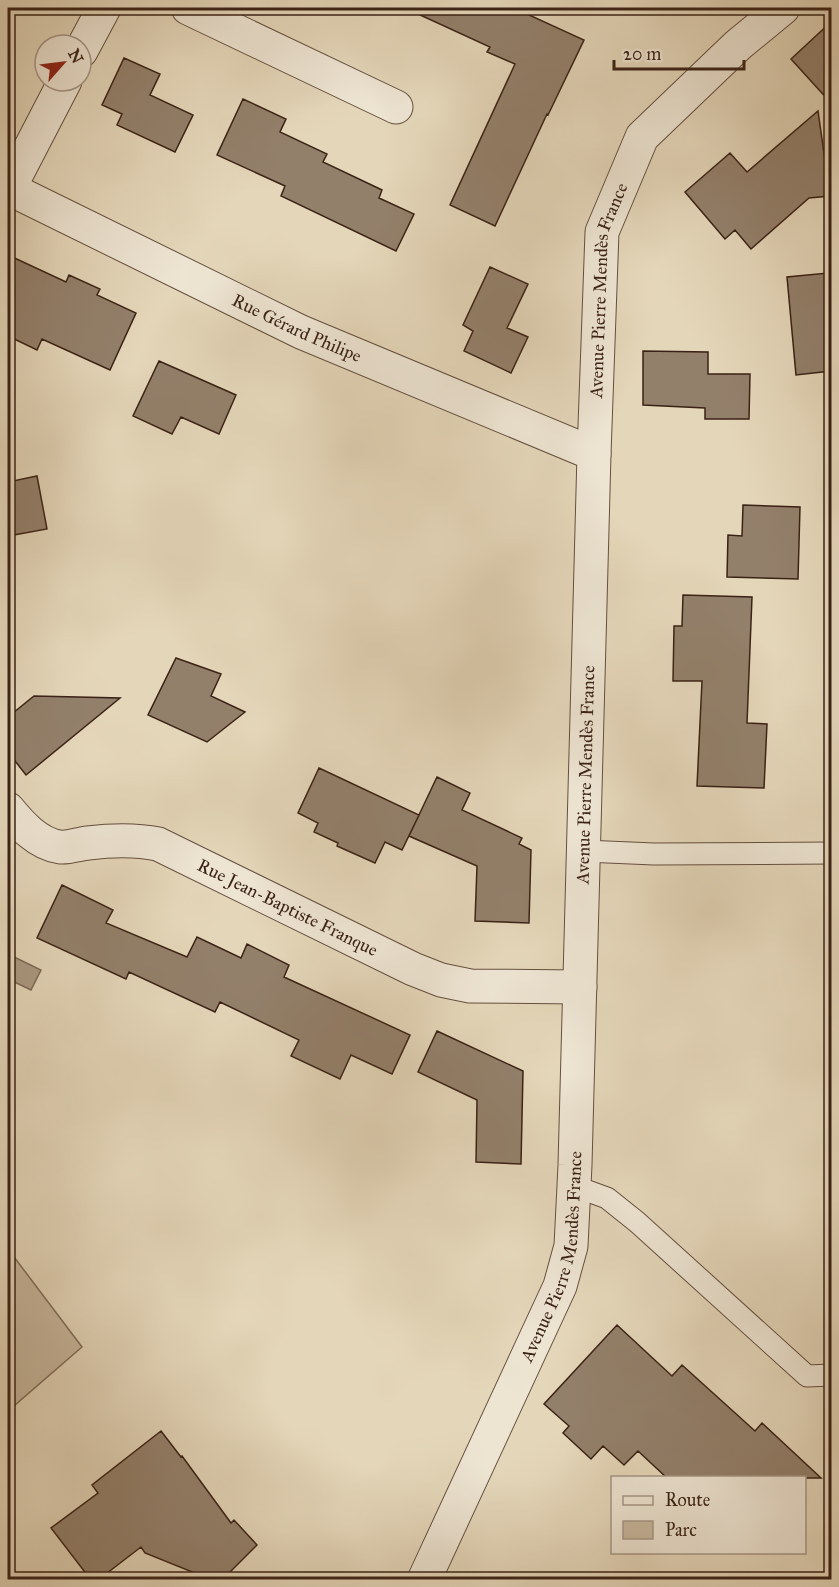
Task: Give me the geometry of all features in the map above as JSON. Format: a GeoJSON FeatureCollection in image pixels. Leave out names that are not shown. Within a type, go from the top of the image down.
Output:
{"type":"FeatureCollection","features":[{"type":"Feature","properties":{"kind":"street"},"geometry":{"type":"LineString","coordinates":[[91,33],[104,8]]}},
{"type":"Feature","properties":{"kind":"street"},"geometry":{"type":"LineString","coordinates":[[188,8],[396,107]]}},
{"type":"Feature","properties":{"kind":"street","name":"Avenue Pierre Mendès France"},"geometry":{"type":"LineString","coordinates":[[424,1580],[560,1286],[571,1246],[602,232],[642,137],[738,45],[783,8]]}},
{"type":"Feature","properties":{"kind":"street"},"geometry":{"type":"LineString","coordinates":[[8,189],[59,93]]}},
{"type":"Feature","properties":{"kind":"street","name":"Rue Gérard Philipe"},"geometry":{"type":"LineString","coordinates":[[8,189],[301,332],[594,454]]}},
{"type":"Feature","properties":{"kind":"street","name":"Rue Jean-Baptiste Franque"},"geometry":{"type":"LineString","coordinates":[[8,809],[20,824],[39,839],[61,847],[112,840],[137,840],[158,844],[413,969],[441,980],[471,986],[580,987]]}},
{"type":"Feature","properties":{"kind":"lane"},"geometry":{"type":"LineString","coordinates":[[584,851],[654,854],[831,853]]}},
{"type":"Feature","properties":{"kind":"lane"},"geometry":{"type":"LineString","coordinates":[[574,1186],[607,1198],[637,1222],[807,1376],[831,1375]]}},
{"type":"Feature","properties":{"kind":"green space"},"geometry":{"type":"Polygon","coordinates":[[[8,1249],[82,1347],[8,1411],[8,1249]]]}},
{"type":"Feature","properties":{"kind":"shaded area"},"geometry":{"type":"Polygon","coordinates":[[[8,954],[41,970],[31,990],[8,979],[8,954]]]}},
{"type":"Feature","properties":{"kind":"building"},"geometry":{"type":"Polygon","coordinates":[[[405,8],[514,8],[584,40],[495,226],[450,205],[515,64],[487,52],[490,47],[405,8]]]}},
{"type":"Feature","properties":{"kind":"building"},"geometry":{"type":"Polygon","coordinates":[[[831,22],[831,103],[791,59],[831,22]]]}},
{"type":"Feature","properties":{"kind":"building"},"geometry":{"type":"Polygon","coordinates":[[[124,58],[160,74],[150,95],[193,115],[175,152],[117,125],[122,114],[102,105],[124,58]]]}},
{"type":"Feature","properties":{"kind":"building"},"geometry":{"type":"Polygon","coordinates":[[[243,99],[286,119],[280,132],[327,154],[323,162],[382,190],[379,198],[414,214],[396,251],[281,196],[285,186],[217,155],[243,99]]]}},
{"type":"Feature","properties":{"kind":"building"},"geometry":{"type":"Polygon","coordinates":[[[818,111],[830,196],[809,198],[751,249],[735,230],[725,239],[685,192],[730,153],[747,172],[818,111]]]}},
{"type":"Feature","properties":{"kind":"building"},"geometry":{"type":"Polygon","coordinates":[[[8,255],[66,282],[69,275],[100,289],[97,295],[136,313],[110,370],[42,339],[37,350],[8,336],[8,255]]]}},
{"type":"Feature","properties":{"kind":"building"},"geometry":{"type":"Polygon","coordinates":[[[490,267],[528,284],[507,328],[528,337],[511,373],[464,351],[473,331],[463,325],[490,267]]]}},
{"type":"Feature","properties":{"kind":"building"},"geometry":{"type":"Polygon","coordinates":[[[828,273],[831,371],[796,375],[787,277],[828,273]]]}},
{"type":"Feature","properties":{"kind":"building"},"geometry":{"type":"Polygon","coordinates":[[[643,351],[708,352],[708,374],[750,374],[749,419],[705,419],[705,408],[643,405],[643,351]]]}},
{"type":"Feature","properties":{"kind":"building"},"geometry":{"type":"Polygon","coordinates":[[[159,361],[236,395],[219,434],[181,417],[172,434],[133,416],[159,361]]]}},
{"type":"Feature","properties":{"kind":"building"},"geometry":{"type":"Polygon","coordinates":[[[37,476],[47,529],[8,536],[8,482],[37,476]]]}},
{"type":"Feature","properties":{"kind":"building"},"geometry":{"type":"Polygon","coordinates":[[[743,505],[800,507],[798,579],[727,577],[728,535],[742,536],[743,505]]]}},
{"type":"Feature","properties":{"kind":"building"},"geometry":{"type":"Polygon","coordinates":[[[683,595],[752,597],[747,723],[767,724],[764,788],[697,786],[702,681],[673,681],[674,626],[682,626],[683,595]]]}},
{"type":"Feature","properties":{"kind":"building"},"geometry":{"type":"Polygon","coordinates":[[[176,658],[221,674],[211,696],[245,712],[207,742],[148,715],[176,658]]]}},
{"type":"Feature","properties":{"kind":"building"},"geometry":{"type":"Polygon","coordinates":[[[34,696],[120,698],[26,775],[8,752],[8,717],[34,696]]]}},
{"type":"Feature","properties":{"kind":"building"},"geometry":{"type":"Polygon","coordinates":[[[319,768],[419,815],[402,850],[385,842],[375,863],[337,846],[338,843],[314,832],[318,823],[298,813],[319,768]]]}},
{"type":"Feature","properties":{"kind":"building"},"geometry":{"type":"Polygon","coordinates":[[[437,777],[470,793],[462,810],[522,838],[519,844],[531,850],[529,923],[475,921],[477,866],[409,836],[437,777]]]}},
{"type":"Feature","properties":{"kind":"building"},"geometry":{"type":"Polygon","coordinates":[[[62,885],[113,910],[106,923],[187,957],[197,937],[241,958],[247,944],[289,965],[284,977],[410,1035],[392,1074],[351,1055],[340,1079],[291,1056],[299,1040],[220,1002],[215,1012],[129,972],[126,979],[37,938],[62,885]]]}},
{"type":"Feature","properties":{"kind":"building"},"geometry":{"type":"Polygon","coordinates":[[[437,1031],[523,1071],[521,1164],[476,1162],[477,1100],[418,1072],[437,1031]]]}},
{"type":"Feature","properties":{"kind":"building"},"geometry":{"type":"Polygon","coordinates":[[[617,1325],[672,1376],[682,1365],[755,1431],[762,1423],[821,1478],[806,1478],[806,1476],[665,1476],[638,1451],[624,1465],[603,1446],[591,1459],[563,1433],[569,1426],[544,1404],[617,1325]]]}},
{"type":"Feature","properties":{"kind":"building"},"geometry":{"type":"Polygon","coordinates":[[[161,1431],[231,1523],[234,1520],[257,1545],[222,1580],[212,1580],[145,1553],[141,1547],[98,1580],[91,1580],[51,1528],[98,1493],[92,1485],[161,1431]]]}}]}
